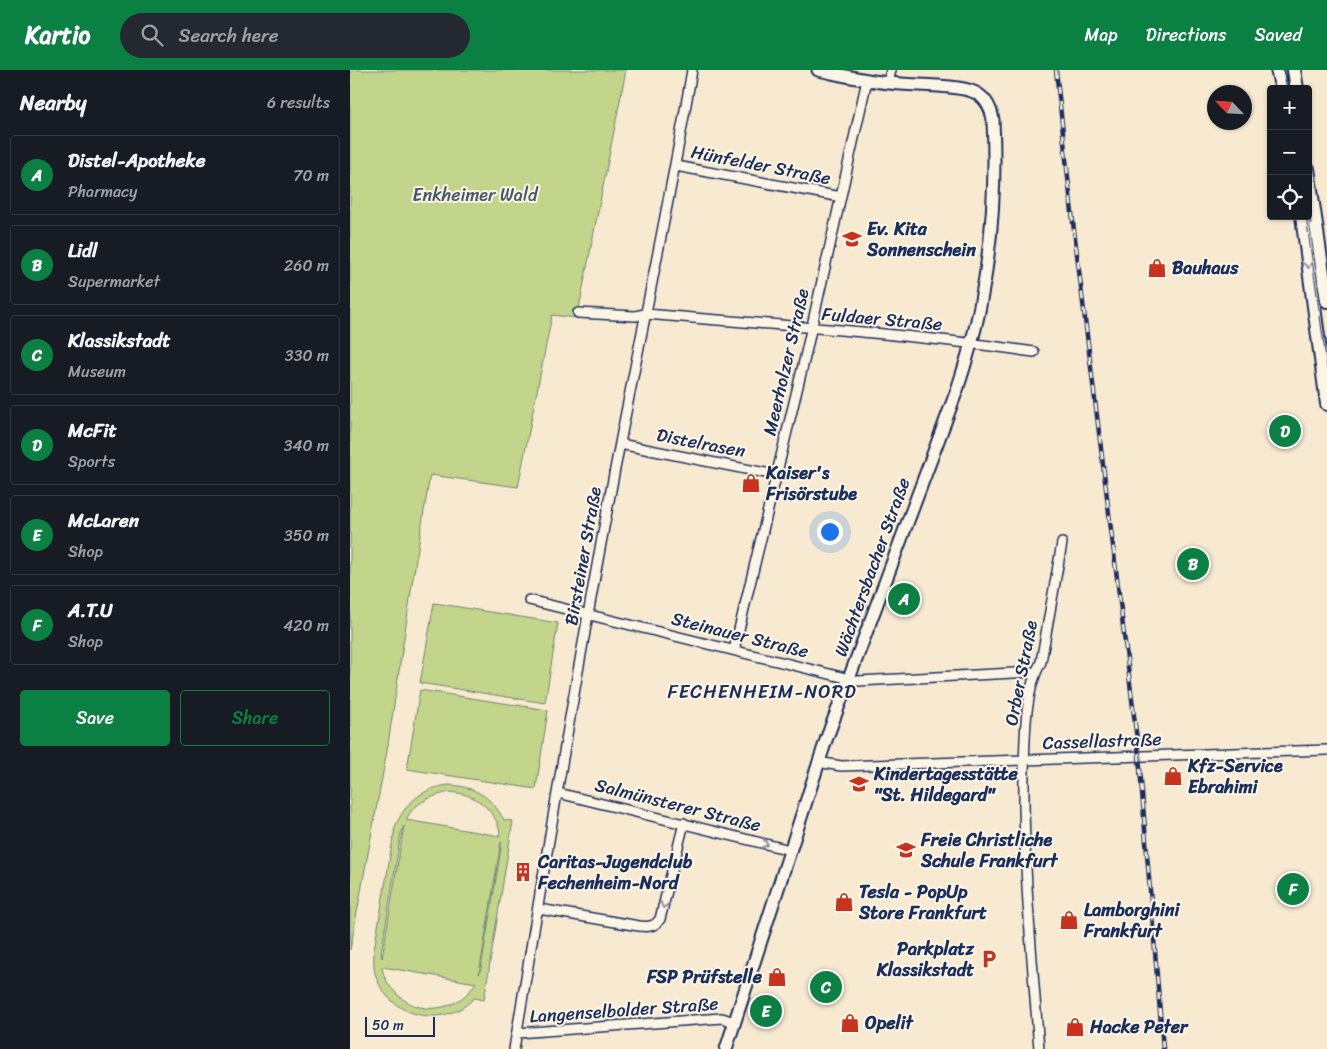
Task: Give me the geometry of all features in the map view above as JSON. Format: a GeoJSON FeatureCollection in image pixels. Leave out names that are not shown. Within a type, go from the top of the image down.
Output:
{"type":"FeatureCollection","features":[{"type":"Feature","properties":{"kind":"main road"},"geometry":{"type":"LineString","coordinates":[[1277,70],[1281,85]]}},
{"type":"Feature","properties":{"kind":"main road"},"geometry":{"type":"LineString","coordinates":[[1294,70],[1296,85]]}},
{"type":"Feature","properties":{"kind":"main road"},"geometry":{"type":"LineString","coordinates":[[1309,175],[1327,301]]}},
{"type":"Feature","properties":{"kind":"main road"},"geometry":{"type":"LineString","coordinates":[[1303,220],[1327,404]]}},
{"type":"Feature","properties":{"kind":"street","name":"Birsteiner Straße"},"geometry":{"type":"LineString","coordinates":[[514,1049],[588,615],[645,314],[676,166],[692,70]]}},
{"type":"Feature","properties":{"kind":"street"},"geometry":{"type":"LineString","coordinates":[[818,70],[888,83],[891,70]]}},
{"type":"Feature","properties":{"kind":"street","name":"Meerholzer Straße"},"geometry":{"type":"LineString","coordinates":[[734,650],[805,357],[867,80]]}},
{"type":"Feature","properties":{"kind":"street","name":"Wächtersbacher Straße"},"geometry":{"type":"LineString","coordinates":[[726,1049],[818,762],[957,390],[980,305],[990,226],[994,131],[992,112],[983,98],[976,93],[962,88],[888,83]]}},
{"type":"Feature","properties":{"kind":"street","name":"Hünfelder Straße"},"geometry":{"type":"LineString","coordinates":[[676,166],[841,197]]}},
{"type":"Feature","properties":{"kind":"street","name":"Fuldaer Straße"},"geometry":{"type":"LineString","coordinates":[[578,313],[635,316],[645,314],[810,328],[971,343],[1034,352]]}},
{"type":"Feature","properties":{"kind":"street","name":"Distelrasen"},"geometry":{"type":"LineString","coordinates":[[620,444],[776,475]]}},
{"type":"Feature","properties":{"kind":"street","name":"Orber Straße"},"geometry":{"type":"LineString","coordinates":[[1039,1049],[1026,896],[1024,759],[1028,709],[1035,672],[1041,662],[1062,543]]}},
{"type":"Feature","properties":{"kind":"street","name":"Steinauer Straße"},"geometry":{"type":"LineString","coordinates":[[529,600],[858,681],[1035,672]]}},
{"type":"Feature","properties":{"kind":"street","name":"Cassellastraße"},"geometry":{"type":"LineString","coordinates":[[818,762],[841,766],[1327,750]]}},
{"type":"Feature","properties":{"kind":"street","name":"Salmünsterer Straße"},"geometry":{"type":"LineString","coordinates":[[558,793],[790,850]]}},
{"type":"Feature","properties":{"kind":"street"},"geometry":{"type":"LineString","coordinates":[[539,909],[639,926],[655,925],[660,919],[684,823]]}},
{"type":"Feature","properties":{"kind":"street","name":"Langenselbolder Straße"},"geometry":{"type":"LineString","coordinates":[[517,1033],[722,1018],[734,1022]]}},
{"type":"Feature","properties":{"kind":"green space","name":"Enkheimer Wald"},"geometry":{"type":"Polygon","coordinates":[[[357,70],[626,70],[577,318],[552,315],[518,487],[430,475],[387,751],[350,950],[350,72],[357,70]]]}},
{"type":"Feature","properties":{"kind":"green space"},"geometry":{"type":"Polygon","coordinates":[[[434,603],[558,623],[545,703],[420,683],[434,603]]]}},
{"type":"Feature","properties":{"kind":"green space"},"geometry":{"type":"Polygon","coordinates":[[[420,690],[548,710],[536,789],[407,769],[420,690]]]}},
{"type":"Feature","properties":{"kind":"green space"},"geometry":{"type":"Polygon","coordinates":[[[449,785],[474,790],[494,805],[504,820],[513,821],[484,1000],[474,998],[462,1008],[448,1014],[433,1016],[418,1014],[404,1009],[391,1000],[381,988],[375,973],[374,950],[395,827],[409,804],[423,793],[449,785]],[[450,792],[430,798],[419,804],[406,820],[500,836],[494,816],[484,805],[472,797],[450,792]],[[404,826],[401,833],[381,953],[382,958],[404,826]],[[501,842],[479,974],[501,848],[501,842]],[[382,967],[385,977],[394,991],[404,1000],[425,1008],[437,1008],[459,1000],[476,983],[382,967]]]}},
{"type":"Feature","properties":{"kind":"tram line"},"geometry":{"type":"LineString","coordinates":[[1283,70],[1286,85]]}},
{"type":"Feature","properties":{"kind":"tram line"},"geometry":{"type":"LineString","coordinates":[[1307,220],[1327,367]]}},
{"type":"Feature","properties":{"kind":"railway"},"geometry":{"type":"LineString","coordinates":[[1056,70],[1139,756],[1163,1049]]}},
{"type":"Feature","properties":{"kind":"place","name":"Ev. Kita Sonnenschein"},"geometry":{"type":"Point","coordinates":[852,239]}},
{"type":"Feature","properties":{"kind":"place","name":"Bauhaus"},"geometry":{"type":"Point","coordinates":[1157,268]}},
{"type":"Feature","properties":{"kind":"place","name":"McFit"},"geometry":{"type":"Point","coordinates":[1285,431]}},
{"type":"Feature","properties":{"kind":"place","name":"Kaiser's Frisörstube"},"geometry":{"type":"Point","coordinates":[751,483]}},
{"type":"Feature","properties":{"kind":"place","name":"Lidl"},"geometry":{"type":"Point","coordinates":[1193,564]}},
{"type":"Feature","properties":{"kind":"place","name":"Distel-Apotheke"},"geometry":{"type":"Point","coordinates":[904,599]}},
{"type":"Feature","properties":{"kind":"place","name":"Kfz-Service Ebrahimi"},"geometry":{"type":"Point","coordinates":[1173,776]}},
{"type":"Feature","properties":{"kind":"place","name":"Kindertagesstätte \"St. Hildegard\""},"geometry":{"type":"Point","coordinates":[859,784]}},
{"type":"Feature","properties":{"kind":"place","name":"Freie Christliche Schule Frankfurt"},"geometry":{"type":"Point","coordinates":[906,850]}},
{"type":"Feature","properties":{"kind":"place","name":"Caritas-Jugendclub Fechenheim-Nord"},"geometry":{"type":"Point","coordinates":[523,872]}},
{"type":"Feature","properties":{"kind":"place","name":"A.T.U"},"geometry":{"type":"Point","coordinates":[1293,889]}},
{"type":"Feature","properties":{"kind":"place","name":"Tesla - PopUp Store Frankfurt"},"geometry":{"type":"Point","coordinates":[844,902]}},
{"type":"Feature","properties":{"kind":"place","name":"Lamborghini Frankfurt"},"geometry":{"type":"Point","coordinates":[1069,920]}},
{"type":"Feature","properties":{"kind":"place","name":"Parkplatz Klassikstadt"},"geometry":{"type":"Point","coordinates":[989,959]}},
{"type":"Feature","properties":{"kind":"place","name":"FSP Prüfstelle"},"geometry":{"type":"Point","coordinates":[777,977]}},
{"type":"Feature","properties":{"kind":"place","name":"Klassikstadt"},"geometry":{"type":"Point","coordinates":[826,987]}},
{"type":"Feature","properties":{"kind":"place","name":"McLaren"},"geometry":{"type":"Point","coordinates":[766,1011]}},
{"type":"Feature","properties":{"kind":"place","name":"Opelit"},"geometry":{"type":"Point","coordinates":[850,1023]}},
{"type":"Feature","properties":{"kind":"place","name":"Hacke Peter"},"geometry":{"type":"Point","coordinates":[1075,1027]}},
{"type":"Feature","properties":{"kind":"district","name":"FECHENHEIM-NORD"},"geometry":{"type":"Point","coordinates":[762,691]}}]}
